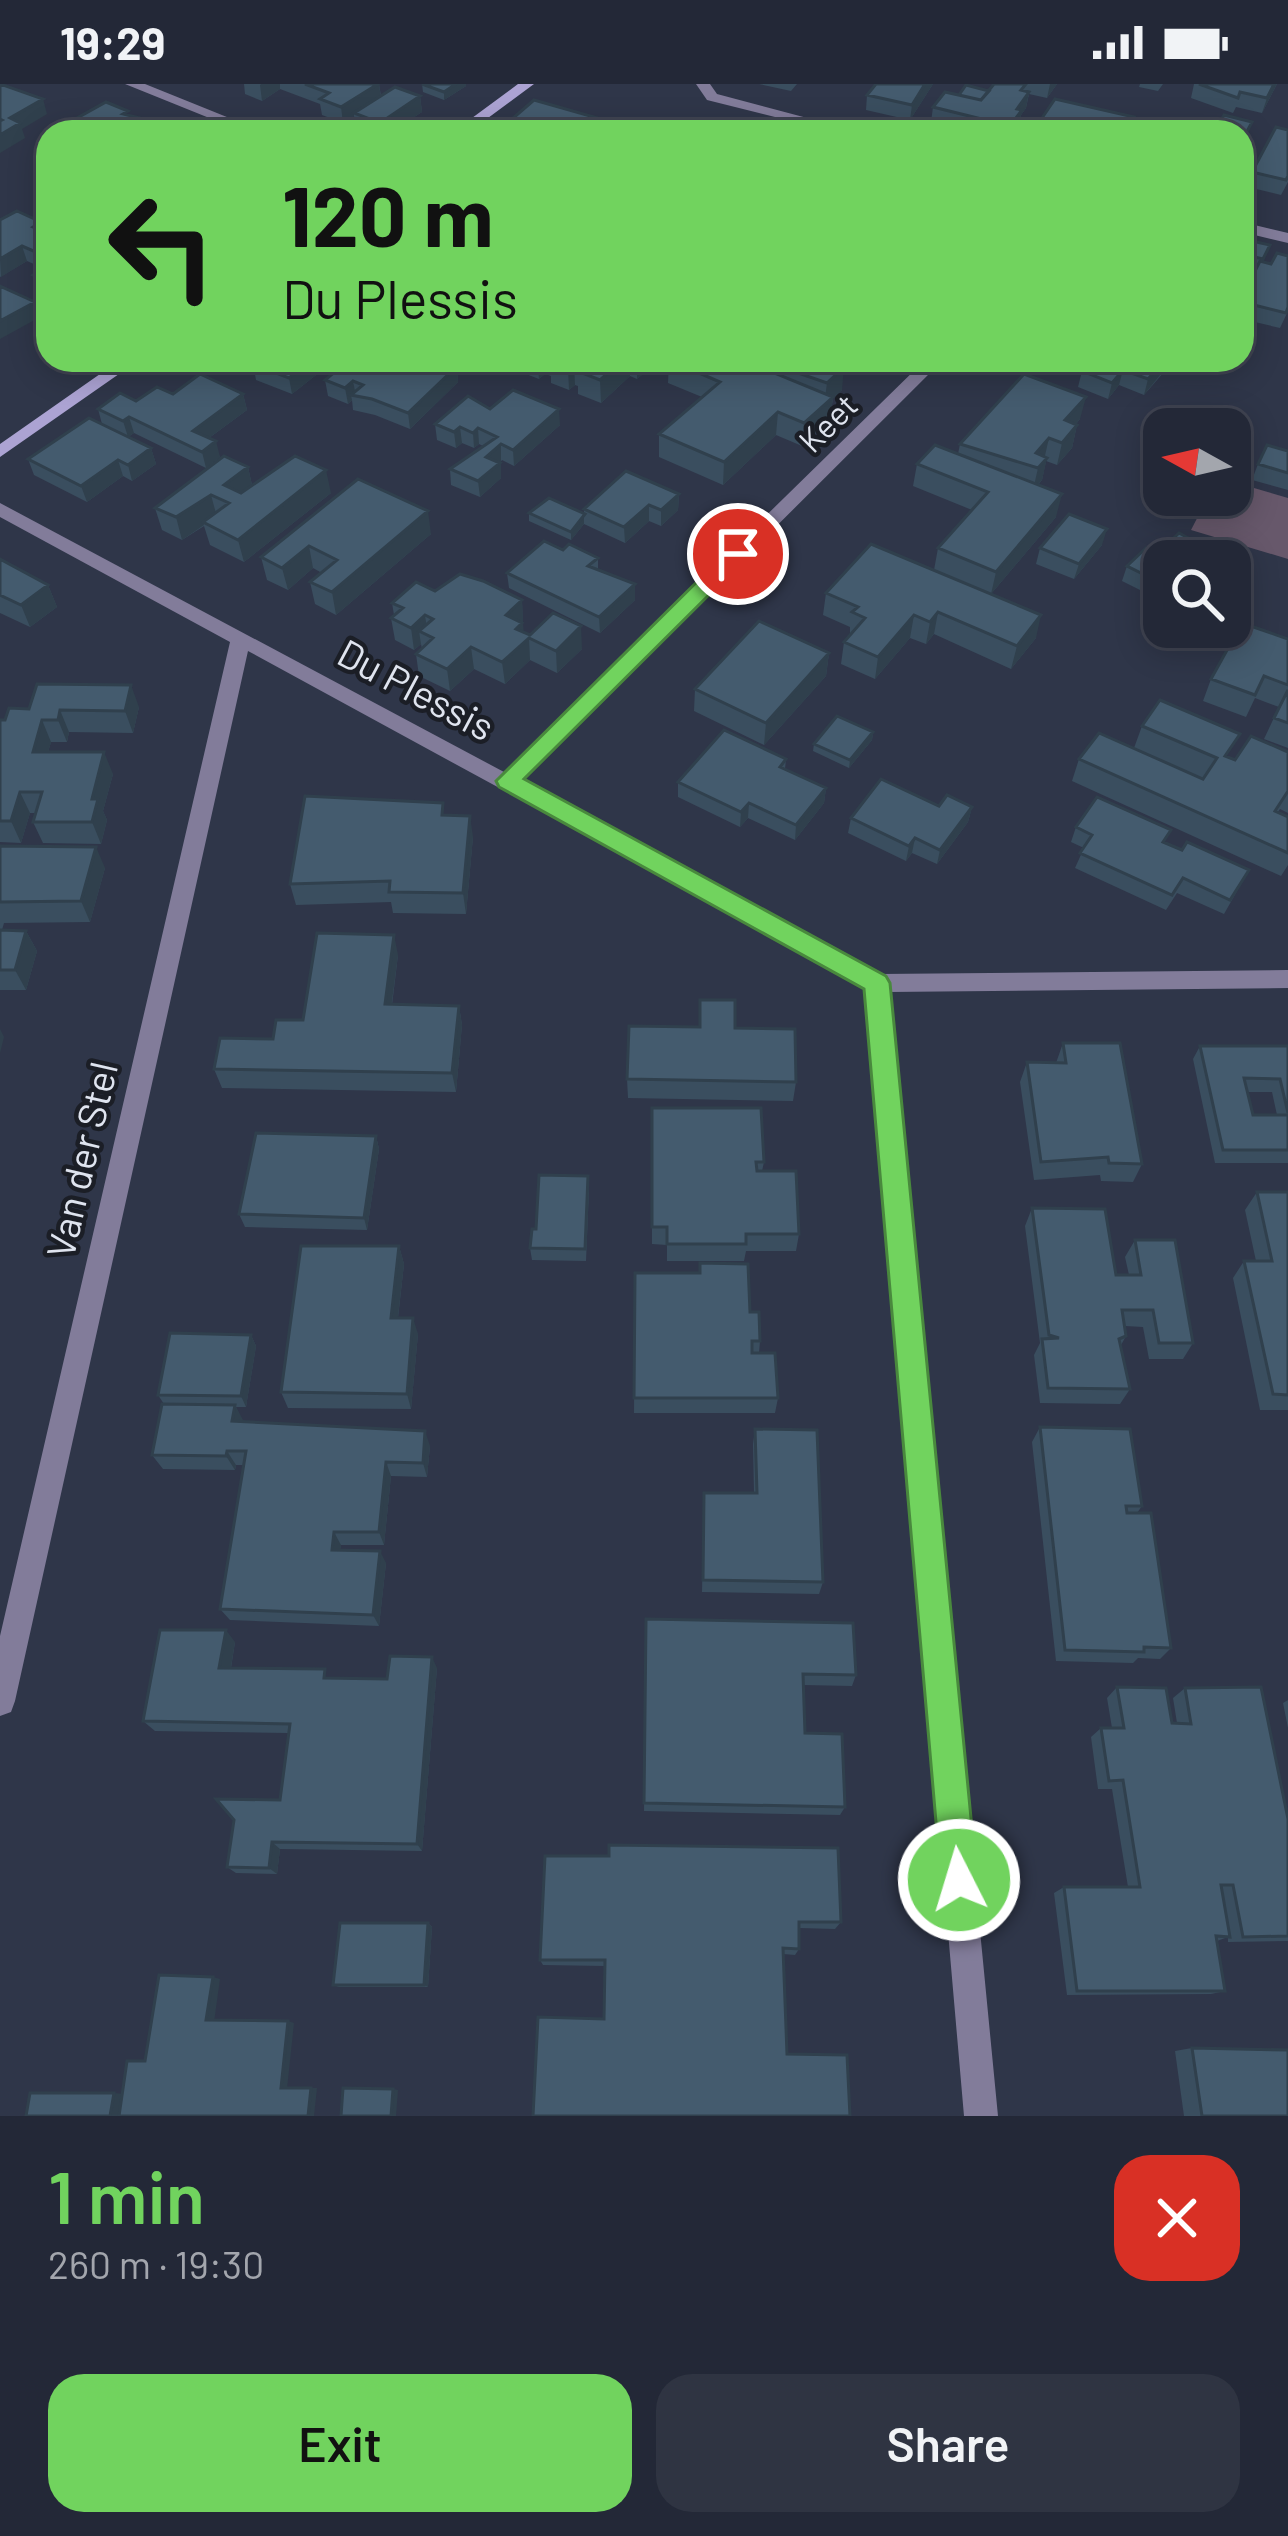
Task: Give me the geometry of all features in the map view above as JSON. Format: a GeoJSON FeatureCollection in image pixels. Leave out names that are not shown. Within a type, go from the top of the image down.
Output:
{"type":"FeatureCollection","features":[{"type":"Feature","properties":{"kind":"street"},"geometry":{"type":"LineString","coordinates":[[132,84],[226,120]]}},
{"type":"Feature","properties":{"kind":"street"},"geometry":{"type":"LineString","coordinates":[[477,120],[527,84]]}},
{"type":"Feature","properties":{"kind":"street"},"geometry":{"type":"LineString","coordinates":[[708,91],[811,120]]}},
{"type":"Feature","properties":{"kind":"street"},"geometry":{"type":"LineString","coordinates":[[1254,230],[1288,238]]}},
{"type":"Feature","properties":{"kind":"street"},"geometry":{"type":"LineString","coordinates":[[0,452],[114,372]]}},
{"type":"Feature","properties":{"kind":"street","name":"Keet"},"geometry":{"type":"LineString","coordinates":[[508,781],[923,372]]}},
{"type":"Feature","properties":{"kind":"street","name":"Du Plessis"},"geometry":{"type":"LineString","coordinates":[[0,509],[877,983],[1288,980]]}},
{"type":"Feature","properties":{"kind":"street","name":"Van der Stel"},"geometry":{"type":"LineString","coordinates":[[0,1701],[241,637]]}},
{"type":"Feature","properties":{"kind":"street"},"geometry":{"type":"LineString","coordinates":[[877,983],[981,2116]]}},
{"type":"Feature","properties":{"kind":"shaded area"},"geometry":{"type":"Polygon","coordinates":[[[1251,487],[1288,498],[1288,559],[1251,548],[1251,540],[1224,540],[1191,530],[1198,516],[1251,516],[1251,487]]]}},
{"type":"Feature","properties":{"kind":"building"},"geometry":{"type":"Polygon","coordinates":[[[0,84],[43,99],[10,118],[20,123],[0,135],[2,120],[0,84]]]}},
{"type":"Feature","properties":{"kind":"building"},"geometry":{"type":"Polygon","coordinates":[[[305,84],[378,84],[341,107],[320,99],[329,93],[305,84]]]}},
{"type":"Feature","properties":{"kind":"building"},"geometry":{"type":"Polygon","coordinates":[[[422,84],[456,84],[444,92],[422,84]]]}},
{"type":"Feature","properties":{"kind":"building"},"geometry":{"type":"Polygon","coordinates":[[[876,84],[925,84],[912,105],[867,95],[876,84]]]}},
{"type":"Feature","properties":{"kind":"building"},"geometry":{"type":"Polygon","coordinates":[[[994,84],[1026,84],[1021,90],[1029,92],[1014,120],[986,120],[933,107],[945,92],[981,100],[994,84]]]}},
{"type":"Feature","properties":{"kind":"building"},"geometry":{"type":"Polygon","coordinates":[[[1199,84],[1274,84],[1267,98],[1240,92],[1238,98],[1199,84]]]}},
{"type":"Feature","properties":{"kind":"building"},"geometry":{"type":"Polygon","coordinates":[[[966,85],[989,91],[981,100],[959,95],[966,85]]]}},
{"type":"Feature","properties":{"kind":"building"},"geometry":{"type":"Polygon","coordinates":[[[395,87],[420,96],[384,120],[354,113],[395,87]]]}},
{"type":"Feature","properties":{"kind":"building"},"geometry":{"type":"Polygon","coordinates":[[[1055,99],[1134,117],[1132,120],[1042,118],[1055,99]]]}},
{"type":"Feature","properties":{"kind":"building"},"geometry":{"type":"Polygon","coordinates":[[[534,100],[604,120],[511,120],[534,100]]]}},
{"type":"Feature","properties":{"kind":"building"},"geometry":{"type":"Polygon","coordinates":[[[106,102],[128,111],[123,114],[148,120],[74,120],[106,102]]]}},
{"type":"Feature","properties":{"kind":"building"},"geometry":{"type":"Polygon","coordinates":[[[1276,127],[1288,130],[1286,180],[1254,172],[1276,127]]]}},
{"type":"Feature","properties":{"kind":"building"},"geometry":{"type":"Polygon","coordinates":[[[17,211],[36,220],[36,252],[22,246],[0,259],[0,220],[17,211]]]}},
{"type":"Feature","properties":{"kind":"building"},"geometry":{"type":"Polygon","coordinates":[[[1254,241],[1270,245],[1263,259],[1254,257],[1254,241]]]}},
{"type":"Feature","properties":{"kind":"building"},"geometry":{"type":"Polygon","coordinates":[[[1277,253],[1288,256],[1286,313],[1254,305],[1254,273],[1260,261],[1271,264],[1277,253]]]}},
{"type":"Feature","properties":{"kind":"building"},"geometry":{"type":"Polygon","coordinates":[[[0,286],[35,302],[0,321],[0,286]]]}},
{"type":"Feature","properties":{"kind":"building"},"geometry":{"type":"Polygon","coordinates":[[[335,372],[451,372],[408,413],[351,395],[363,385],[353,381],[345,388],[325,380],[335,372]]]}},
{"type":"Feature","properties":{"kind":"building"},"geometry":{"type":"Polygon","coordinates":[[[580,372],[609,372],[600,380],[580,372]]]}},
{"type":"Feature","properties":{"kind":"building"},"geometry":{"type":"Polygon","coordinates":[[[697,372],[772,372],[833,397],[804,423],[778,412],[724,462],[659,434],[720,382],[697,372]]]}},
{"type":"Feature","properties":{"kind":"building"},"geometry":{"type":"Polygon","coordinates":[[[795,372],[839,372],[827,383],[795,372]]]}},
{"type":"Feature","properties":{"kind":"building"},"geometry":{"type":"Polygon","coordinates":[[[1084,372],[1121,372],[1112,383],[1084,372]]]}},
{"type":"Feature","properties":{"kind":"building"},"geometry":{"type":"Polygon","coordinates":[[[200,374],[243,394],[193,431],[216,441],[202,452],[129,417],[123,421],[98,409],[120,393],[136,401],[157,387],[173,394],[200,374]]]}},
{"type":"Feature","properties":{"kind":"building"},"geometry":{"type":"Polygon","coordinates":[[[1024,374],[1086,397],[1065,420],[1077,425],[1062,443],[1049,438],[1036,453],[1047,458],[1038,468],[960,444],[1024,374]]]}},
{"type":"Feature","properties":{"kind":"building"},"geometry":{"type":"Polygon","coordinates":[[[513,390],[559,409],[513,450],[501,444],[486,457],[500,463],[478,481],[450,469],[497,437],[478,428],[473,433],[460,427],[454,432],[435,424],[468,396],[490,409],[513,390]]]}},
{"type":"Feature","properties":{"kind":"building"},"geometry":{"type":"Polygon","coordinates":[[[89,418],[151,448],[128,465],[118,460],[81,486],[28,459],[89,418]]]}},
{"type":"Feature","properties":{"kind":"building"},"geometry":{"type":"Polygon","coordinates":[[[935,445],[1062,494],[996,572],[938,548],[988,492],[917,464],[935,445]]]}},
{"type":"Feature","properties":{"kind":"building"},"geometry":{"type":"Polygon","coordinates":[[[1267,445],[1288,451],[1288,473],[1258,464],[1267,445]]]}},
{"type":"Feature","properties":{"kind":"building"},"geometry":{"type":"Polygon","coordinates":[[[224,456],[248,467],[224,485],[241,493],[295,456],[326,470],[238,540],[203,522],[229,503],[211,495],[176,517],[155,508],[224,456]]]}},
{"type":"Feature","properties":{"kind":"building"},"geometry":{"type":"Polygon","coordinates":[[[626,471],[679,494],[661,510],[649,505],[624,527],[584,509],[626,471]]]}},
{"type":"Feature","properties":{"kind":"building"},"geometry":{"type":"Polygon","coordinates":[[[358,479],[428,511],[332,592],[310,582],[337,560],[309,546],[282,568],[261,557],[358,479]]]}},
{"type":"Feature","properties":{"kind":"building"},"geometry":{"type":"Polygon","coordinates":[[[549,498],[585,514],[571,532],[529,513],[549,498]]]}},
{"type":"Feature","properties":{"kind":"building"},"geometry":{"type":"Polygon","coordinates":[[[1069,514],[1107,529],[1079,564],[1040,548],[1069,514]]]}},
{"type":"Feature","properties":{"kind":"building"},"geometry":{"type":"Polygon","coordinates":[[[544,541],[563,550],[569,544],[598,558],[588,566],[635,584],[599,617],[507,573],[544,541]]]}},
{"type":"Feature","properties":{"kind":"building"},"geometry":{"type":"Polygon","coordinates":[[[871,544],[1041,615],[1017,646],[938,612],[930,622],[914,615],[878,657],[844,642],[865,618],[852,612],[858,607],[826,593],[871,544]]]}},
{"type":"Feature","properties":{"kind":"building"},"geometry":{"type":"Polygon","coordinates":[[[1143,551],[1143,574],[1127,566],[1143,551]]]}},
{"type":"Feature","properties":{"kind":"building"},"geometry":{"type":"Polygon","coordinates":[[[0,559],[48,585],[21,605],[0,595],[0,559]]]}},
{"type":"Feature","properties":{"kind":"building"},"geometry":{"type":"Polygon","coordinates":[[[460,574],[522,600],[506,615],[522,623],[516,629],[530,635],[553,613],[581,626],[556,651],[529,638],[502,662],[471,647],[447,669],[416,654],[433,638],[419,631],[433,619],[425,615],[411,628],[391,618],[403,608],[392,603],[416,582],[435,591],[460,574]]]}},
{"type":"Feature","properties":{"kind":"building"},"geometry":{"type":"Polygon","coordinates":[[[759,621],[829,653],[766,723],[695,689],[759,621]]]}},
{"type":"Feature","properties":{"kind":"building"},"geometry":{"type":"Polygon","coordinates":[[[1251,626],[1288,639],[1288,685],[1264,676],[1255,695],[1211,679],[1228,648],[1251,648],[1251,626]]]}},
{"type":"Feature","properties":{"kind":"building"},"geometry":{"type":"Polygon","coordinates":[[[37,684],[131,685],[125,711],[60,710],[58,720],[42,720],[33,752],[104,752],[92,799],[98,799],[92,822],[33,822],[42,792],[20,792],[11,821],[0,821],[0,720],[5,720],[9,708],[29,709],[37,684]]]}},
{"type":"Feature","properties":{"kind":"building"},"geometry":{"type":"Polygon","coordinates":[[[1288,690],[1288,723],[1274,718],[1288,690]]]}},
{"type":"Feature","properties":{"kind":"building"},"geometry":{"type":"Polygon","coordinates":[[[1160,700],[1240,734],[1225,756],[1235,760],[1251,736],[1288,752],[1288,791],[1275,811],[1288,817],[1288,853],[1079,759],[1099,733],[1203,779],[1217,758],[1142,726],[1160,700]]]}},
{"type":"Feature","properties":{"kind":"building"},"geometry":{"type":"Polygon","coordinates":[[[837,716],[873,732],[850,760],[814,744],[837,716]]]}},
{"type":"Feature","properties":{"kind":"building"},"geometry":{"type":"Polygon","coordinates":[[[724,730],[786,759],[780,767],[826,788],[796,825],[749,803],[741,812],[678,782],[724,730]]]}},
{"type":"Feature","properties":{"kind":"building"},"geometry":{"type":"Polygon","coordinates":[[[881,779],[939,806],[947,795],[972,807],[940,850],[915,838],[909,846],[851,818],[881,779]]]}},
{"type":"Feature","properties":{"kind":"building"},"geometry":{"type":"Polygon","coordinates":[[[305,796],[443,803],[442,815],[470,816],[463,893],[389,892],[390,881],[290,884],[305,796]]]}},
{"type":"Feature","properties":{"kind":"building"},"geometry":{"type":"Polygon","coordinates":[[[1097,797],[1171,830],[1163,842],[1182,850],[1187,842],[1249,870],[1230,900],[1183,878],[1172,895],[1080,853],[1092,835],[1076,827],[1097,797]]]}},
{"type":"Feature","properties":{"kind":"building"},"geometry":{"type":"Polygon","coordinates":[[[0,846],[96,847],[81,901],[0,902],[0,846]]]}},
{"type":"Feature","properties":{"kind":"building"},"geometry":{"type":"Polygon","coordinates":[[[0,930],[26,931],[15,970],[0,970],[0,930]]]}},
{"type":"Feature","properties":{"kind":"building"},"geometry":{"type":"Polygon","coordinates":[[[317,933],[394,935],[385,1004],[459,1006],[452,1073],[214,1069],[220,1038],[273,1039],[276,1020],[303,1020],[317,933]]]}},
{"type":"Feature","properties":{"kind":"building"},"geometry":{"type":"Polygon","coordinates":[[[700,1000],[735,1000],[735,1028],[795,1029],[796,1082],[627,1079],[629,1026],[700,1027],[700,1000]]]}},
{"type":"Feature","properties":{"kind":"building"},"geometry":{"type":"Polygon","coordinates":[[[1063,1043],[1120,1043],[1142,1164],[1109,1163],[1108,1157],[1041,1162],[1027,1062],[1066,1063],[1063,1043]]]}},
{"type":"Feature","properties":{"kind":"building"},"geometry":{"type":"Polygon","coordinates":[[[1200,1046],[1288,1046],[1288,1113],[1280,1079],[1244,1078],[1253,1115],[1288,1115],[1288,1150],[1223,1150],[1200,1046]]]}},
{"type":"Feature","properties":{"kind":"building"},"geometry":{"type":"Polygon","coordinates":[[[652,1108],[761,1108],[764,1162],[756,1162],[757,1171],[796,1171],[799,1234],[746,1234],[746,1244],[667,1244],[667,1227],[652,1227],[652,1108]]]}},
{"type":"Feature","properties":{"kind":"building"},"geometry":{"type":"Polygon","coordinates":[[[256,1133],[376,1136],[364,1218],[239,1214],[256,1133]]]}},
{"type":"Feature","properties":{"kind":"building"},"geometry":{"type":"Polygon","coordinates":[[[539,1175],[588,1176],[585,1249],[530,1248],[532,1229],[536,1229],[539,1175]]]}},
{"type":"Feature","properties":{"kind":"building"},"geometry":{"type":"Polygon","coordinates":[[[1257,1192],[1288,1192],[1288,1395],[1273,1394],[1244,1261],[1272,1261],[1257,1192]]]}},
{"type":"Feature","properties":{"kind":"building"},"geometry":{"type":"Polygon","coordinates":[[[1032,1208],[1105,1209],[1116,1275],[1141,1275],[1135,1240],[1175,1240],[1193,1343],[1159,1343],[1153,1310],[1122,1310],[1126,1336],[1119,1339],[1130,1389],[1048,1388],[1042,1339],[1059,1338],[1049,1335],[1032,1208]]]}},
{"type":"Feature","properties":{"kind":"building"},"geometry":{"type":"Polygon","coordinates":[[[301,1246],[399,1246],[391,1318],[413,1318],[407,1394],[281,1392],[301,1246]]]}},
{"type":"Feature","properties":{"kind":"building"},"geometry":{"type":"Polygon","coordinates":[[[700,1263],[748,1264],[750,1312],[759,1312],[760,1341],[752,1341],[752,1353],[775,1353],[778,1398],[634,1398],[635,1273],[700,1273],[700,1263]]]}},
{"type":"Feature","properties":{"kind":"building"},"geometry":{"type":"Polygon","coordinates":[[[170,1333],[251,1335],[241,1396],[158,1395],[170,1333]]]}},
{"type":"Feature","properties":{"kind":"building"},"geometry":{"type":"Polygon","coordinates":[[[162,1404],[235,1405],[232,1421],[425,1431],[423,1463],[386,1462],[379,1532],[334,1532],[332,1550],[380,1551],[373,1615],[220,1609],[246,1451],[227,1451],[226,1456],[152,1455],[162,1404]]]}},
{"type":"Feature","properties":{"kind":"building"},"geometry":{"type":"Polygon","coordinates":[[[1040,1427],[1130,1429],[1142,1506],[1126,1506],[1127,1513],[1151,1513],[1171,1648],[1065,1650],[1040,1427]]]}},
{"type":"Feature","properties":{"kind":"building"},"geometry":{"type":"Polygon","coordinates":[[[755,1429],[817,1430],[823,1582],[703,1580],[704,1493],[757,1493],[755,1429]]]}},
{"type":"Feature","properties":{"kind":"building"},"geometry":{"type":"Polygon","coordinates":[[[646,1619],[853,1623],[856,1675],[803,1674],[805,1733],[842,1734],[845,1807],[644,1803],[646,1619]]]}},
{"type":"Feature","properties":{"kind":"building"},"geometry":{"type":"Polygon","coordinates":[[[160,1630],[226,1630],[219,1668],[325,1669],[324,1678],[387,1679],[390,1656],[432,1657],[417,1844],[272,1842],[269,1868],[227,1867],[234,1820],[216,1799],[280,1800],[290,1724],[143,1721],[160,1630]]]}},
{"type":"Feature","properties":{"kind":"building"},"geometry":{"type":"Polygon","coordinates":[[[1117,1687],[1166,1688],[1172,1723],[1191,1724],[1185,1688],[1261,1687],[1288,1819],[1288,1936],[1243,1937],[1233,1885],[1221,1885],[1230,1937],[1216,1936],[1225,1991],[1077,1991],[1064,1887],[1140,1887],[1123,1780],[1109,1781],[1101,1728],[1124,1728],[1117,1687]]]}},
{"type":"Feature","properties":{"kind":"building"},"geometry":{"type":"Polygon","coordinates":[[[609,1845],[838,1848],[841,1922],[799,1922],[799,1949],[783,1948],[787,2054],[847,2055],[850,2116],[533,2116],[538,2017],[604,2019],[605,1960],[540,1960],[545,1856],[609,1856],[609,1845]]]}},
{"type":"Feature","properties":{"kind":"building"},"geometry":{"type":"Polygon","coordinates":[[[340,1923],[428,1923],[424,1985],[333,1985],[340,1923]]]}},
{"type":"Feature","properties":{"kind":"building"},"geometry":{"type":"Polygon","coordinates":[[[159,1975],[213,1977],[206,2020],[288,2021],[281,2088],[311,2088],[308,2116],[119,2116],[127,2061],[145,2061],[159,1975]]]}},
{"type":"Feature","properties":{"kind":"building"},"geometry":{"type":"Polygon","coordinates":[[[1192,2048],[1288,2050],[1288,2116],[1202,2116],[1192,2048]]]}},
{"type":"Feature","properties":{"kind":"building"},"geometry":{"type":"Polygon","coordinates":[[[343,2088],[393,2089],[391,2116],[341,2116],[343,2088]]]}},
{"type":"Feature","properties":{"kind":"building"},"geometry":{"type":"Polygon","coordinates":[[[30,2093],[114,2093],[110,2116],[26,2116],[30,2093]]]}},
{"type":"Feature","properties":{"kind":"route"},"geometry":{"type":"LineString","coordinates":[[738,554],[508,781],[877,983],[959,1880]]}}]}
